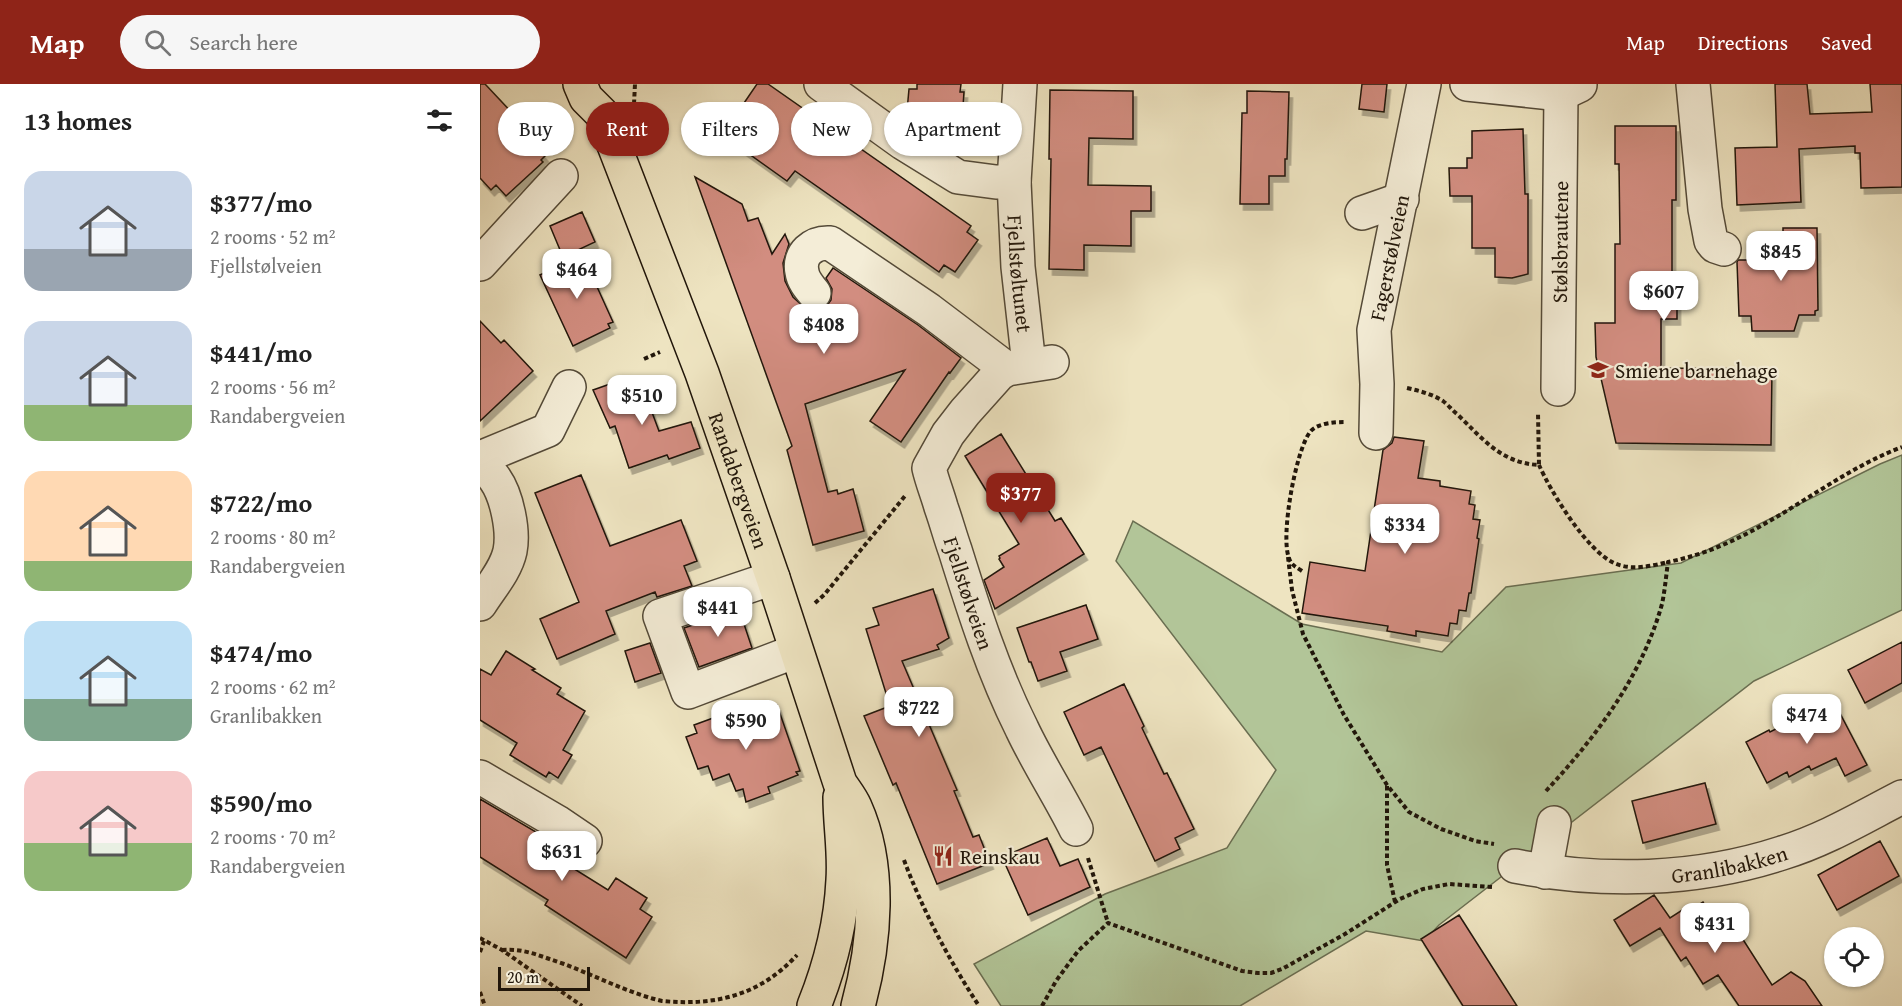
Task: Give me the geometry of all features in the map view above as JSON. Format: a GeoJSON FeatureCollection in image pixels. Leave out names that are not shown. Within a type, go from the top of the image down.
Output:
{"type":"FeatureCollection","features":[{"type":"Feature","properties":{"kind":"main road","name":"Randabergveien"},"geometry":{"type":"LineString","coordinates":[[580,84],[586,98],[604,99],[773,578],[840,783],[854,804],[863,827],[871,870],[873,924],[869,961],[858,1006]]}},
{"type":"Feature","properties":{"kind":"main road","name":"Randabergveien"},"geometry":{"type":"LineString","coordinates":[[814,1006],[839,922],[843,880],[840,783]]}},
{"type":"Feature","properties":{"kind":"street"},"geometry":{"type":"LineString","coordinates":[[821,84],[903,143],[958,177],[1014,182]]}},
{"type":"Feature","properties":{"kind":"street","name":"Fjellstøltunet"},"geometry":{"type":"LineString","coordinates":[[1020,84],[1014,182],[1017,267],[1029,365]]}},
{"type":"Feature","properties":{"kind":"street","name":"Fagerstølveien"},"geometry":{"type":"LineString","coordinates":[[1376,428],[1377,384],[1374,330],[1424,84]]}},
{"type":"Feature","properties":{"kind":"street","name":"Stølsbrautene"},"geometry":{"type":"LineString","coordinates":[[1467,84],[1571,89],[1558,388]]}},
{"type":"Feature","properties":{"kind":"street"},"geometry":{"type":"LineString","coordinates":[[1693,84],[1705,209],[1711,241],[1715,246],[1724,249]]}},
{"type":"Feature","properties":{"kind":"street"},"geometry":{"type":"LineString","coordinates":[[480,263],[561,176]]}},
{"type":"Feature","properties":{"kind":"street"},"geometry":{"type":"LineString","coordinates":[[1362,213],[1402,199]]}},
{"type":"Feature","properties":{"kind":"street"},"geometry":{"type":"LineString","coordinates":[[814,293],[802,274],[801,264],[809,249],[821,242],[830,243],[929,310],[1029,365]]}},
{"type":"Feature","properties":{"kind":"street"},"geometry":{"type":"LineString","coordinates":[[929,468],[948,434],[965,411],[999,374],[1029,365]]}},
{"type":"Feature","properties":{"kind":"street"},"geometry":{"type":"LineString","coordinates":[[480,604],[498,577],[510,552],[510,541],[507,507],[501,489],[480,460],[548,430],[569,387]]}},
{"type":"Feature","properties":{"kind":"street","name":"Fjellstølveien"},"geometry":{"type":"LineString","coordinates":[[929,468],[989,656],[1023,731],[1076,829]]}},
{"type":"Feature","properties":{"kind":"street"},"geometry":{"type":"LineString","coordinates":[[773,578],[660,616],[688,692],[796,651]]}},
{"type":"Feature","properties":{"kind":"street"},"geometry":{"type":"LineString","coordinates":[[480,777],[564,811],[585,841]]}},
{"type":"Feature","properties":{"kind":"street","name":"Granlibakken"},"geometry":{"type":"LineString","coordinates":[[1530,869],[1623,878],[1671,875],[1722,868],[1782,853],[1837,831],[1902,797]]}},
{"type":"Feature","properties":{"kind":"street"},"geometry":{"type":"LineString","coordinates":[[1530,869],[1554,823]]}},
{"type":"Feature","properties":{"kind":"path"},"geometry":{"type":"LineString","coordinates":[[644,359],[669,348]]}},
{"type":"Feature","properties":{"kind":"path"},"geometry":{"type":"LineString","coordinates":[[1377,384],[1425,392],[1443,401],[1495,450],[1511,460],[1539,465]]}},
{"type":"Feature","properties":{"kind":"path"},"geometry":{"type":"LineString","coordinates":[[1558,388],[1538,406],[1539,465],[1563,507],[1598,552],[1614,563],[1628,567],[1644,567],[1695,556],[1726,544],[1883,454],[1902,447]]}},
{"type":"Feature","properties":{"kind":"path"},"geometry":{"type":"LineString","coordinates":[[1108,923],[1242,971],[1271,973],[1335,940],[1395,902],[1423,889],[1449,884],[1505,886],[1512,879],[1530,869],[1519,852],[1500,845],[1475,841],[1441,829],[1409,812],[1388,785],[1344,715],[1303,634],[1293,590],[1286,540],[1286,519],[1302,449],[1311,430],[1324,425],[1342,422],[1376,428]]}},
{"type":"Feature","properties":{"kind":"path"},"geometry":{"type":"LineString","coordinates":[[810,607],[824,595],[929,468]]}},
{"type":"Feature","properties":{"kind":"path"},"geometry":{"type":"LineString","coordinates":[[1288,557],[1293,566],[1302,571]]}},
{"type":"Feature","properties":{"kind":"path"},"geometry":{"type":"LineString","coordinates":[[1546,792],[1593,735],[1639,664],[1662,603],[1668,562]]}},
{"type":"Feature","properties":{"kind":"path"},"geometry":{"type":"LineString","coordinates":[[1388,785],[1387,865],[1395,902]]}},
{"type":"Feature","properties":{"kind":"path"},"geometry":{"type":"LineString","coordinates":[[1076,829],[1092,869],[1108,923]]}},
{"type":"Feature","properties":{"kind":"path"},"geometry":{"type":"LineString","coordinates":[[924,909],[979,1006]]}},
{"type":"Feature","properties":{"kind":"path"},"geometry":{"type":"LineString","coordinates":[[1042,1006],[1056,981],[1078,951],[1108,923]]}},
{"type":"Feature","properties":{"kind":"path"},"geometry":{"type":"LineString","coordinates":[[480,952],[482,940],[502,950],[582,1006]]}},
{"type":"Feature","properties":{"kind":"path"},"geometry":{"type":"LineString","coordinates":[[502,950],[518,948],[634,993],[664,1002],[692,1004],[718,1003],[743,997],[782,971],[801,951]]}},
{"type":"Feature","properties":{"kind":"path"},"geometry":{"type":"LineString","coordinates":[[480,992],[485,1006]]}},
{"type":"Feature","properties":{"kind":"green space"},"geometry":{"type":"Polygon","coordinates":[[[1902,455],[1902,610],[1754,681],[1439,925],[1424,941],[1366,931],[1240,1006],[1001,1006],[974,964],[1105,894],[1227,848],[1276,770],[1116,561],[1133,521],[1302,624],[1442,652],[1506,587],[1681,563],[1902,455]]]}},
{"type":"Feature","properties":{"kind":"building"},"geometry":{"type":"Polygon","coordinates":[[[480,84],[485,84],[502,102],[498,102],[498,156],[545,156],[541,160],[543,162],[506,196],[496,185],[491,190],[480,178],[480,84]]]}},
{"type":"Feature","properties":{"kind":"building"},"geometry":{"type":"Polygon","coordinates":[[[757,84],[768,84],[794,102],[791,102],[791,156],[871,156],[971,226],[967,232],[978,240],[955,272],[944,265],[939,272],[795,171],[787,181],[752,156],[779,156],[779,102],[745,102],[757,84]]]}},
{"type":"Feature","properties":{"kind":"building"},"geometry":{"type":"Polygon","coordinates":[[[917,84],[961,84],[960,92],[964,92],[963,102],[908,102],[909,89],[917,89],[917,84]]]}},
{"type":"Feature","properties":{"kind":"building"},"geometry":{"type":"Polygon","coordinates":[[[1362,84],[1387,84],[1384,112],[1359,109],[1362,84]]]}},
{"type":"Feature","properties":{"kind":"building"},"geometry":{"type":"Polygon","coordinates":[[[1775,84],[1807,84],[1810,114],[1872,112],[1870,84],[1902,84],[1902,187],[1861,188],[1860,153],[1855,153],[1855,146],[1799,149],[1801,202],[1737,205],[1735,148],[1777,147],[1775,84]]]}},
{"type":"Feature","properties":{"kind":"building"},"geometry":{"type":"Polygon","coordinates":[[[1050,90],[1133,91],[1133,139],[1089,138],[1088,185],[1151,186],[1151,211],[1131,211],[1131,246],[1084,245],[1084,270],[1049,269],[1050,90]]]}},
{"type":"Feature","properties":{"kind":"building"},"geometry":{"type":"Polygon","coordinates":[[[1247,91],[1289,92],[1285,176],[1269,176],[1269,204],[1240,204],[1242,113],[1247,113],[1247,91]]]}},
{"type":"Feature","properties":{"kind":"building"},"geometry":{"type":"Polygon","coordinates":[[[1615,126],[1676,126],[1676,200],[1672,200],[1672,280],[1677,280],[1677,319],[1661,319],[1661,368],[1772,369],[1771,445],[1616,443],[1596,357],[1595,323],[1615,323],[1615,244],[1620,244],[1619,164],[1615,164],[1615,126]]]}},
{"type":"Feature","properties":{"kind":"building"},"geometry":{"type":"Polygon","coordinates":[[[1523,129],[1525,194],[1528,194],[1528,274],[1512,278],[1495,277],[1495,248],[1472,248],[1472,196],[1450,196],[1449,168],[1467,168],[1467,158],[1472,158],[1472,131],[1523,129]]]}},
{"type":"Feature","properties":{"kind":"building"},"geometry":{"type":"Polygon","coordinates":[[[695,177],[742,204],[748,221],[758,218],[772,254],[785,234],[789,244],[783,263],[785,281],[793,297],[807,310],[818,311],[826,307],[831,300],[832,289],[826,278],[833,268],[918,325],[961,358],[901,442],[870,421],[905,370],[805,404],[828,492],[837,490],[838,494],[853,489],[864,531],[813,545],[787,450],[792,446],[695,177]]]}},
{"type":"Feature","properties":{"kind":"building"},"geometry":{"type":"Polygon","coordinates":[[[582,212],[595,242],[563,257],[550,226],[582,212]]]}},
{"type":"Feature","properties":{"kind":"building"},"geometry":{"type":"Polygon","coordinates":[[[1783,228],[1817,228],[1818,310],[1815,311],[1815,315],[1799,315],[1794,331],[1752,331],[1751,316],[1739,316],[1737,262],[1738,260],[1753,260],[1753,250],[1783,249],[1783,228]]]}},
{"type":"Feature","properties":{"kind":"building"},"geometry":{"type":"Polygon","coordinates":[[[583,256],[613,322],[608,324],[610,328],[573,346],[540,275],[583,256]]]}},
{"type":"Feature","properties":{"kind":"building"},"geometry":{"type":"Polygon","coordinates":[[[480,321],[501,343],[504,340],[533,371],[480,421],[480,321]]]}},
{"type":"Feature","properties":{"kind":"building"},"geometry":{"type":"Polygon","coordinates":[[[630,377],[642,410],[650,407],[659,431],[691,422],[700,448],[669,459],[667,455],[629,468],[615,426],[610,428],[593,390],[630,377]]]}},
{"type":"Feature","properties":{"kind":"building"},"geometry":{"type":"Polygon","coordinates":[[[1001,434],[1055,521],[1061,518],[1084,554],[995,609],[984,580],[1004,567],[999,556],[1019,544],[965,456],[1001,434]]]}},
{"type":"Feature","properties":{"kind":"building"},"geometry":{"type":"Polygon","coordinates":[[[1394,437],[1424,441],[1418,478],[1440,481],[1440,486],[1471,491],[1469,504],[1475,505],[1473,519],[1480,520],[1471,593],[1469,593],[1466,611],[1459,610],[1457,624],[1450,623],[1448,636],[1416,631],[1416,636],[1387,631],[1388,626],[1302,613],[1310,562],[1365,571],[1383,450],[1392,443],[1394,437]]]}},
{"type":"Feature","properties":{"kind":"building"},"geometry":{"type":"Polygon","coordinates":[[[581,475],[610,546],[681,520],[697,561],[684,566],[692,586],[657,597],[655,592],[606,611],[615,634],[557,659],[540,619],[579,602],[535,493],[581,475]]]}},
{"type":"Feature","properties":{"kind":"building"},"geometry":{"type":"Polygon","coordinates":[[[933,589],[949,638],[937,645],[939,649],[902,661],[957,790],[954,791],[973,837],[979,835],[990,863],[937,884],[896,783],[893,785],[864,716],[890,706],[866,629],[879,625],[873,608],[933,589]]]}},
{"type":"Feature","properties":{"kind":"building"},"geometry":{"type":"Polygon","coordinates":[[[1086,605],[1098,639],[1060,652],[1067,671],[1038,681],[1017,628],[1086,605]]]}},
{"type":"Feature","properties":{"kind":"building"},"geometry":{"type":"Polygon","coordinates":[[[739,609],[752,648],[699,667],[684,628],[739,609]]]}},
{"type":"Feature","properties":{"kind":"building"},"geometry":{"type":"Polygon","coordinates":[[[1902,642],[1902,683],[1865,703],[1848,670],[1902,642]]]}},
{"type":"Feature","properties":{"kind":"building"},"geometry":{"type":"Polygon","coordinates":[[[650,643],[661,673],[635,682],[625,651],[650,643]]]}},
{"type":"Feature","properties":{"kind":"building"},"geometry":{"type":"Polygon","coordinates":[[[506,651],[561,688],[557,694],[585,711],[563,750],[572,755],[558,778],[549,772],[546,777],[510,755],[517,743],[480,720],[480,669],[491,675],[506,651]]]}},
{"type":"Feature","properties":{"kind":"building"},"geometry":{"type":"Polygon","coordinates":[[[1124,684],[1164,774],[1167,773],[1194,829],[1175,838],[1180,849],[1155,861],[1101,747],[1084,755],[1064,712],[1124,684]]]}},
{"type":"Feature","properties":{"kind":"building"},"geometry":{"type":"Polygon","coordinates":[[[1833,700],[1867,765],[1845,776],[1836,758],[1811,770],[1809,766],[1789,777],[1787,772],[1767,783],[1746,742],[1833,700]]]}},
{"type":"Feature","properties":{"kind":"building"},"geometry":{"type":"Polygon","coordinates":[[[777,705],[800,771],[796,772],[798,775],[768,787],[770,793],[746,802],[743,789],[736,791],[729,774],[713,780],[708,766],[698,769],[686,737],[697,733],[694,725],[724,714],[727,723],[777,705]]]}},
{"type":"Feature","properties":{"kind":"building"},"geometry":{"type":"Polygon","coordinates":[[[1705,783],[1716,824],[1643,843],[1632,801],[1705,783]]]}},
{"type":"Feature","properties":{"kind":"building"},"geometry":{"type":"Polygon","coordinates":[[[480,799],[553,842],[547,852],[608,890],[616,878],[647,898],[640,909],[652,917],[626,958],[545,905],[548,900],[480,857],[480,799]]]}},
{"type":"Feature","properties":{"kind":"building"},"geometry":{"type":"Polygon","coordinates":[[[1047,838],[1060,866],[1078,859],[1090,887],[1028,915],[1002,857],[1047,838]]]}},
{"type":"Feature","properties":{"kind":"building"},"geometry":{"type":"Polygon","coordinates":[[[1880,841],[1899,876],[1837,910],[1818,875],[1880,841]]]}},
{"type":"Feature","properties":{"kind":"building"},"geometry":{"type":"Polygon","coordinates":[[[1654,895],[1670,918],[1690,905],[1692,909],[1703,902],[1716,923],[1728,916],[1772,985],[1791,972],[1805,981],[1822,1006],[1739,1006],[1718,975],[1703,984],[1686,957],[1681,961],[1660,928],[1630,946],[1614,920],[1654,895]]]}},
{"type":"Feature","properties":{"kind":"building"},"geometry":{"type":"Polygon","coordinates":[[[1459,915],[1517,1006],[1463,1006],[1421,939],[1459,915]]]}},
{"type":"Feature","properties":{"kind":"place","name":"Smiene barnehage"},"geometry":{"type":"Point","coordinates":[1598,370]}},
{"type":"Feature","properties":{"kind":"place","name":"Reinskau"},"geometry":{"type":"Point","coordinates":[943,856]}}]}
